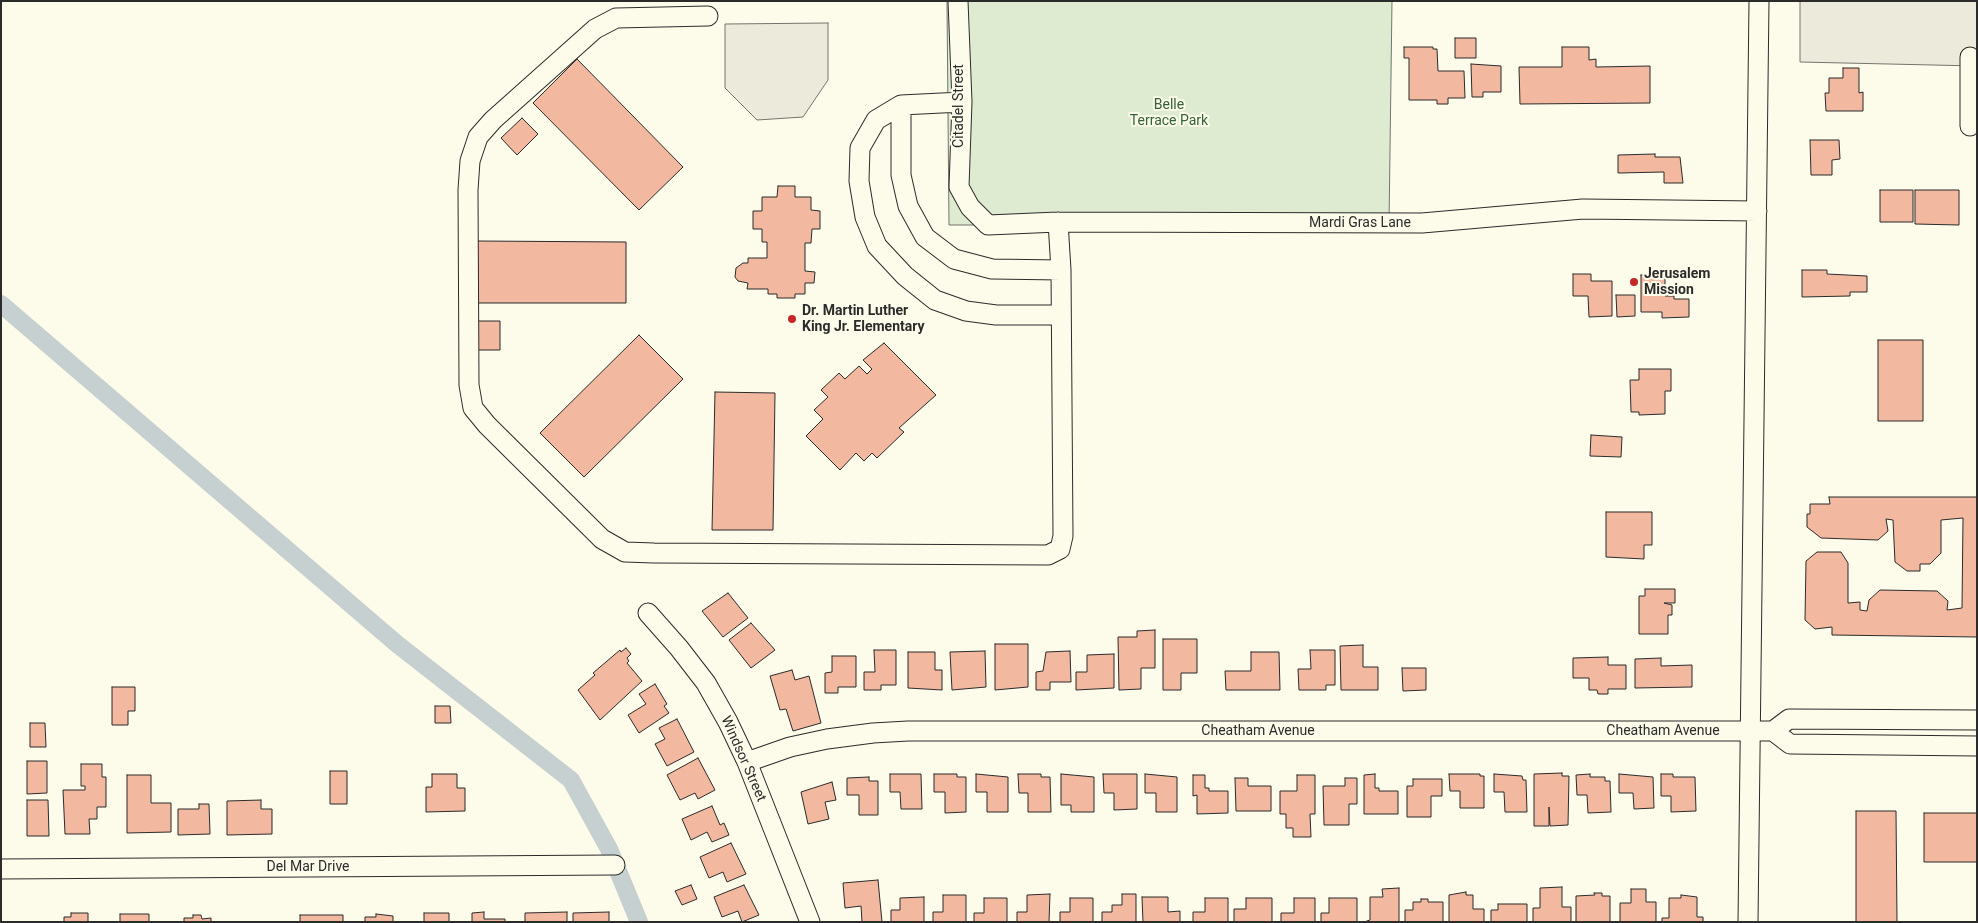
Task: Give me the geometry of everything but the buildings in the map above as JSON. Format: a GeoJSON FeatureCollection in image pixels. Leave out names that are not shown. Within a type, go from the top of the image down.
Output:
{"type":"FeatureCollection","features":[{"type":"Feature","properties":{"kind":"street","name":"Citadel Street"},"geometry":{"type":"LineString","coordinates":[[958,1],[962,102],[959,187],[970,208]]}},
{"type":"Feature","properties":{"kind":"street"},"geometry":{"type":"LineString","coordinates":[[1748,922],[1759,1]]}},
{"type":"Feature","properties":{"kind":"street"},"geometry":{"type":"LineString","coordinates":[[708,16],[616,18],[595,29],[493,120],[478,137],[470,161],[468,190],[469,385],[473,408],[487,425],[602,539],[625,552],[654,553],[1048,555],[1060,549],[1063,536],[1061,270],[1058,222]]}},
{"type":"Feature","properties":{"kind":"street"},"geometry":{"type":"LineString","coordinates":[[1970,57],[1970,126]]}},
{"type":"Feature","properties":{"kind":"street"},"geometry":{"type":"LineString","coordinates":[[962,102],[901,105],[876,120],[860,148],[858,181],[865,217],[877,246],[905,276],[935,300],[966,311],[996,314],[1060,315]]}},
{"type":"Feature","properties":{"kind":"street"},"geometry":{"type":"LineString","coordinates":[[901,105],[902,175],[908,206],[925,237],[954,259],[992,269],[1061,270]]}},
{"type":"Feature","properties":{"kind":"street","name":"Mardi Gras Lane"},"geometry":{"type":"LineString","coordinates":[[970,208],[988,225],[1058,222],[1422,223],[1583,210],[1757,211]]}},
{"type":"Feature","properties":{"kind":"street","name":"Windsor Street"},"geometry":{"type":"LineString","coordinates":[[648,614],[679,648],[706,683],[728,722],[747,762],[810,922]]}},
{"type":"Feature","properties":{"kind":"street","name":"Cheatham Avenue"},"geometry":{"type":"LineString","coordinates":[[747,762],[790,747],[827,739],[908,731],[1773,731],[1789,719],[1977,720]]}},
{"type":"Feature","properties":{"kind":"street"},"geometry":{"type":"LineString","coordinates":[[1773,731],[1790,744],[1977,746]]}},
{"type":"Feature","properties":{"kind":"street","name":"Del Mar Drive"},"geometry":{"type":"LineString","coordinates":[[1,869],[615,865]]}},
{"type":"Feature","properties":{"kind":"green space","name":"Belle Terrace Park"},"geometry":{"type":"Polygon","coordinates":[[[947,1],[1392,1],[1389,225],[949,225],[947,1]]]}},
{"type":"Feature","properties":{"kind":"shaded area"},"geometry":{"type":"Polygon","coordinates":[[[1800,1],[1977,1],[1977,66],[1800,62],[1800,1]]]}},
{"type":"Feature","properties":{"kind":"shaded area"},"geometry":{"type":"Polygon","coordinates":[[[828,23],[828,80],[803,117],[757,120],[725,88],[725,24],[828,23]]]}},
{"type":"Feature","properties":{"kind":"waterway"},"geometry":{"type":"LineString","coordinates":[[1,304],[397,644],[571,780],[609,849],[639,922]]}},
{"type":"Feature","properties":{"kind":"place","name":"Jerusalem Mission"},"geometry":{"type":"Point","coordinates":[1634,282]}},
{"type":"Feature","properties":{"kind":"place","name":"Dr. Martin Luther King Jr. Elementary"},"geometry":{"type":"Point","coordinates":[792,319]}}]}
